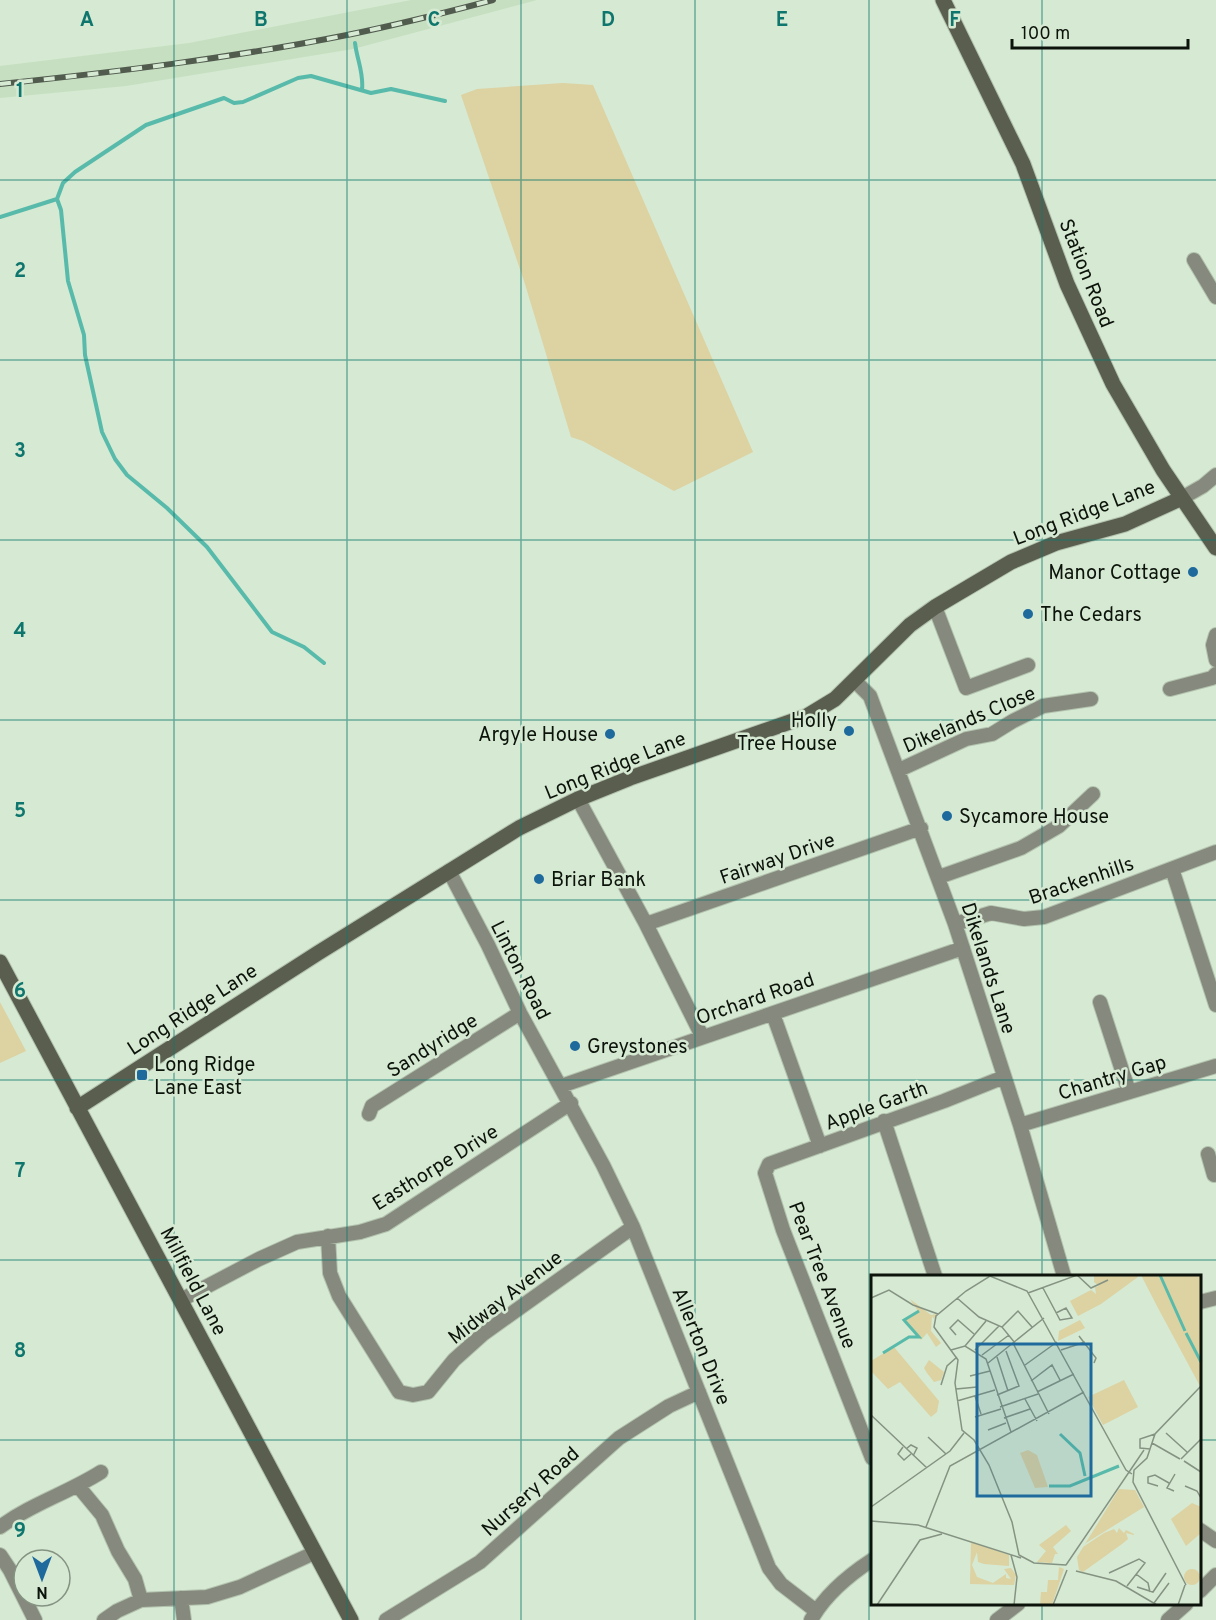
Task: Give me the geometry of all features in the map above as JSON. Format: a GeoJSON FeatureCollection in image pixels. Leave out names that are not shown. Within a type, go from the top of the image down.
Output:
{"type":"FeatureCollection","features":[{"type":"Feature","properties":{"kind":"street","name":"Station Road"},"geometry":{"type":"LineString","coordinates":[[943,0],[1023,164],[1067,284],[1113,384],[1163,470],[1216,548]]}},
{"type":"Feature","properties":{"kind":"street"},"geometry":{"type":"LineString","coordinates":[[1194,260],[1216,297]]}},
{"type":"Feature","properties":{"kind":"street"},"geometry":{"type":"LineString","coordinates":[[1182,498],[1203,486],[1216,475]]}},
{"type":"Feature","properties":{"kind":"street","name":"Long Ridge Lane"},"geometry":{"type":"LineString","coordinates":[[77,1108],[519,828],[578,799],[630,778],[807,716],[835,699],[910,625],[1011,562],[1056,543],[1125,524],[1182,498]]}},
{"type":"Feature","properties":{"kind":"street"},"geometry":{"type":"LineString","coordinates":[[935,608],[966,688],[1028,665]]}},
{"type":"Feature","properties":{"kind":"street"},"geometry":{"type":"LineString","coordinates":[[1216,635],[1213,645],[1216,660]]}},
{"type":"Feature","properties":{"kind":"street"},"geometry":{"type":"LineString","coordinates":[[1170,690],[1212,678],[1216,674]]}},
{"type":"Feature","properties":{"kind":"street","name":"Dikelands Lane"},"geometry":{"type":"LineString","coordinates":[[855,681],[870,696],[939,877],[1020,1125],[1064,1275]]}},
{"type":"Feature","properties":{"kind":"street","name":"Dikelands Close"},"geometry":{"type":"LineString","coordinates":[[899,770],[966,739],[992,734],[1043,706],[1091,699]]}},
{"type":"Feature","properties":{"kind":"street"},"geometry":{"type":"LineString","coordinates":[[939,877],[1020,848],[1059,826],[1093,794]]}},
{"type":"Feature","properties":{"kind":"street"},"geometry":{"type":"LineString","coordinates":[[578,799],[646,924],[702,1036]]}},
{"type":"Feature","properties":{"kind":"street","name":"Fairway Drive"},"geometry":{"type":"LineString","coordinates":[[646,924],[921,828]]}},
{"type":"Feature","properties":{"kind":"street","name":"Brackenhills"},"geometry":{"type":"LineString","coordinates":[[955,924],[991,913],[1024,919],[1044,917],[1216,852]]}},
{"type":"Feature","properties":{"kind":"street"},"geometry":{"type":"LineString","coordinates":[[1172,869],[1216,1005]]}},
{"type":"Feature","properties":{"kind":"street","name":"Linton Road"},"geometry":{"type":"LineString","coordinates":[[449,871],[520,1013],[561,1086]]}},
{"type":"Feature","properties":{"kind":"street","name":"Orchard Road"},"geometry":{"type":"LineString","coordinates":[[561,1086],[963,948]]}},
{"type":"Feature","properties":{"kind":"street","name":"Millfield Lane"},"geometry":{"type":"LineString","coordinates":[[0,962],[351,1620]]}},
{"type":"Feature","properties":{"kind":"street"},"geometry":{"type":"LineString","coordinates":[[1100,1002],[1129,1092]]}},
{"type":"Feature","properties":{"kind":"street","name":"Sandyridge"},"geometry":{"type":"LineString","coordinates":[[369,1114],[372,1106],[520,1013]]}},
{"type":"Feature","properties":{"kind":"street"},"geometry":{"type":"LineString","coordinates":[[773,1014],[820,1146]]}},
{"type":"Feature","properties":{"kind":"street","name":"Chantry Gap"},"geometry":{"type":"LineString","coordinates":[[1020,1125],[1216,1066]]}},
{"type":"Feature","properties":{"kind":"street","name":"Apple Garth"},"geometry":{"type":"LineString","coordinates":[[765,1173],[769,1164],[1004,1077]]}},
{"type":"Feature","properties":{"kind":"street","name":"Allerton Drive"},"geometry":{"type":"LineString","coordinates":[[561,1086],[633,1227],[769,1568],[781,1584],[814,1615]]}},
{"type":"Feature","properties":{"kind":"street","name":"Easthorpe Drive"},"geometry":{"type":"LineString","coordinates":[[181,1300],[297,1242],[360,1232],[386,1224],[571,1103]]}},
{"type":"Feature","properties":{"kind":"street"},"geometry":{"type":"LineString","coordinates":[[884,1121],[935,1275]]}},
{"type":"Feature","properties":{"kind":"street"},"geometry":{"type":"LineString","coordinates":[[1208,1154],[1214,1175],[1216,1174]]}},
{"type":"Feature","properties":{"kind":"street","name":"Pear Tree Avenue"},"geometry":{"type":"LineString","coordinates":[[765,1173],[783,1230],[871,1453]]}},
{"type":"Feature","properties":{"kind":"street","name":"Midway Avenue"},"geometry":{"type":"LineString","coordinates":[[328,1236],[330,1273],[339,1296],[399,1392],[413,1395],[428,1392],[454,1360],[483,1334],[633,1227]]}},
{"type":"Feature","properties":{"kind":"street"},"geometry":{"type":"LineString","coordinates":[[1201,1302],[1216,1298]]}},
{"type":"Feature","properties":{"kind":"street","name":"Nursery Road"},"geometry":{"type":"LineString","coordinates":[[386,1620],[480,1562],[619,1438],[669,1406],[699,1392]]}},
{"type":"Feature","properties":{"kind":"street"},"geometry":{"type":"LineString","coordinates":[[0,1527],[18,1514],[78,1486],[100,1472]]}},
{"type":"Feature","properties":{"kind":"street"},"geometry":{"type":"LineString","coordinates":[[78,1486],[102,1515],[118,1551],[135,1580],[141,1600]]}},
{"type":"Feature","properties":{"kind":"street"},"geometry":{"type":"LineString","coordinates":[[1201,1531],[1216,1540]]}},
{"type":"Feature","properties":{"kind":"street"},"geometry":{"type":"LineString","coordinates":[[104,1620],[141,1600],[207,1596],[240,1587],[314,1553]]}},
{"type":"Feature","properties":{"kind":"street"},"geometry":{"type":"LineString","coordinates":[[0,1555],[35,1620]]}},
{"type":"Feature","properties":{"kind":"street"},"geometry":{"type":"LineString","coordinates":[[814,1615],[848,1578],[871,1561]]}},
{"type":"Feature","properties":{"kind":"street"},"geometry":{"type":"LineString","coordinates":[[1201,1590],[1216,1575]]}},
{"type":"Feature","properties":{"kind":"street"},"geometry":{"type":"LineString","coordinates":[[181,1598],[184,1620]]}},
{"type":"Feature","properties":{"kind":"street"},"geometry":{"type":"LineString","coordinates":[[997,1620],[1017,1605]]}},
{"type":"Feature","properties":{"kind":"street"},"geometry":{"type":"LineString","coordinates":[[1168,1620],[1185,1605]]}},
{"type":"Feature","properties":{"kind":"shaded area"},"geometry":{"type":"Polygon","coordinates":[[[411,0],[537,0],[353,49],[126,86],[0,98],[0,66],[189,43],[411,0]]]}},
{"type":"Feature","properties":{"kind":"shaded area"},"geometry":{"type":"Polygon","coordinates":[[[563,83],[593,85],[753,452],[674,491],[583,441],[571,437],[525,284],[461,95],[477,89],[563,83]]]}},
{"type":"Feature","properties":{"kind":"shaded area"},"geometry":{"type":"Polygon","coordinates":[[[0,1002],[26,1051],[0,1063],[0,1002]]]}},
{"type":"Feature","properties":{"kind":"waterway"},"geometry":{"type":"LineString","coordinates":[[355,43],[362,90]]}},
{"type":"Feature","properties":{"kind":"waterway"},"geometry":{"type":"LineString","coordinates":[[0,217],[57,199],[63,183],[75,172],[146,125],[224,98],[234,103],[243,102],[298,78],[311,76],[371,93],[391,89],[445,101]]}},
{"type":"Feature","properties":{"kind":"waterway"},"geometry":{"type":"LineString","coordinates":[[57,199],[61,210],[68,281],[84,335],[85,355],[102,432],[115,459],[127,475],[167,508],[207,547],[272,632],[304,647],[324,663]]}},
{"type":"Feature","properties":{"kind":"railway"},"geometry":{"type":"LineString","coordinates":[[0,84],[261,51],[420,19],[493,0]]}},
{"type":"Feature","properties":{"kind":"place","name":"Manor Cottage"},"geometry":{"type":"Point","coordinates":[1193,572]}},
{"type":"Feature","properties":{"kind":"place","name":"The Cedars"},"geometry":{"type":"Point","coordinates":[1028,614]}},
{"type":"Feature","properties":{"kind":"place","name":"Holly Tree House"},"geometry":{"type":"Point","coordinates":[849,731]}},
{"type":"Feature","properties":{"kind":"place","name":"Argyle House"},"geometry":{"type":"Point","coordinates":[610,734]}},
{"type":"Feature","properties":{"kind":"place","name":"Sycamore House"},"geometry":{"type":"Point","coordinates":[947,816]}},
{"type":"Feature","properties":{"kind":"place","name":"Briar Bank"},"geometry":{"type":"Point","coordinates":[539,879]}},
{"type":"Feature","properties":{"kind":"place","name":"Greystones"},"geometry":{"type":"Point","coordinates":[575,1046]}},
{"type":"Feature","properties":{"kind":"place","name":"Long Ridge Lane East"},"geometry":{"type":"Point","coordinates":[142,1075]}}]}
